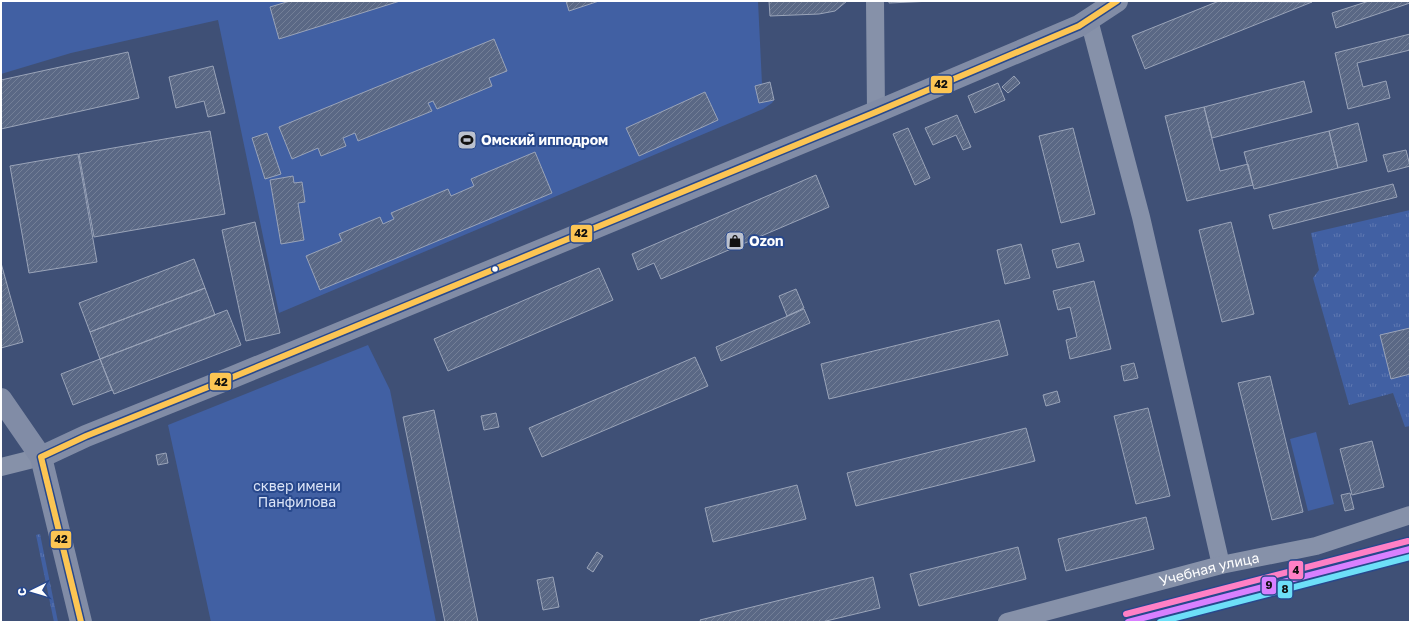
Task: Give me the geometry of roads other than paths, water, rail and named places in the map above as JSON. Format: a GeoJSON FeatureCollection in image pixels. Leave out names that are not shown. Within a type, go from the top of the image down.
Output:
{"type":"FeatureCollection","features":[{"type":"Feature","properties":{"kind":"main road"},"geometry":{"type":"LineString","coordinates":[[41,457],[86,436],[233,378],[876,112],[1079,26],[1117,1]]}},
{"type":"Feature","properties":{"kind":"main road"},"geometry":{"type":"LineString","coordinates":[[1,399],[41,457],[81,622]]}},
{"type":"Feature","properties":{"kind":"street"},"geometry":{"type":"LineString","coordinates":[[876,1],[876,112]]}},
{"type":"Feature","properties":{"kind":"street"},"geometry":{"type":"LineString","coordinates":[[1089,20],[1141,217],[1221,565]]}},
{"type":"Feature","properties":{"kind":"street"},"geometry":{"type":"LineString","coordinates":[[1,467],[41,457]]}},
{"type":"Feature","properties":{"kind":"street","name":"Учебная улица"},"geometry":{"type":"LineString","coordinates":[[1007,622],[1221,565],[1316,546],[1410,515]]}},
{"type":"Feature","properties":{"kind":"place","name":"Омский ипподром"},"geometry":{"type":"Point","coordinates":[467,140]}},
{"type":"Feature","properties":{"kind":"place","name":"Ozon"},"geometry":{"type":"Point","coordinates":[735,241]}},
{"type":"Feature","properties":{"kind":"park label","name":"сквер имени Панфилова"},"geometry":{"type":"Point","coordinates":[297,494]}}]}
